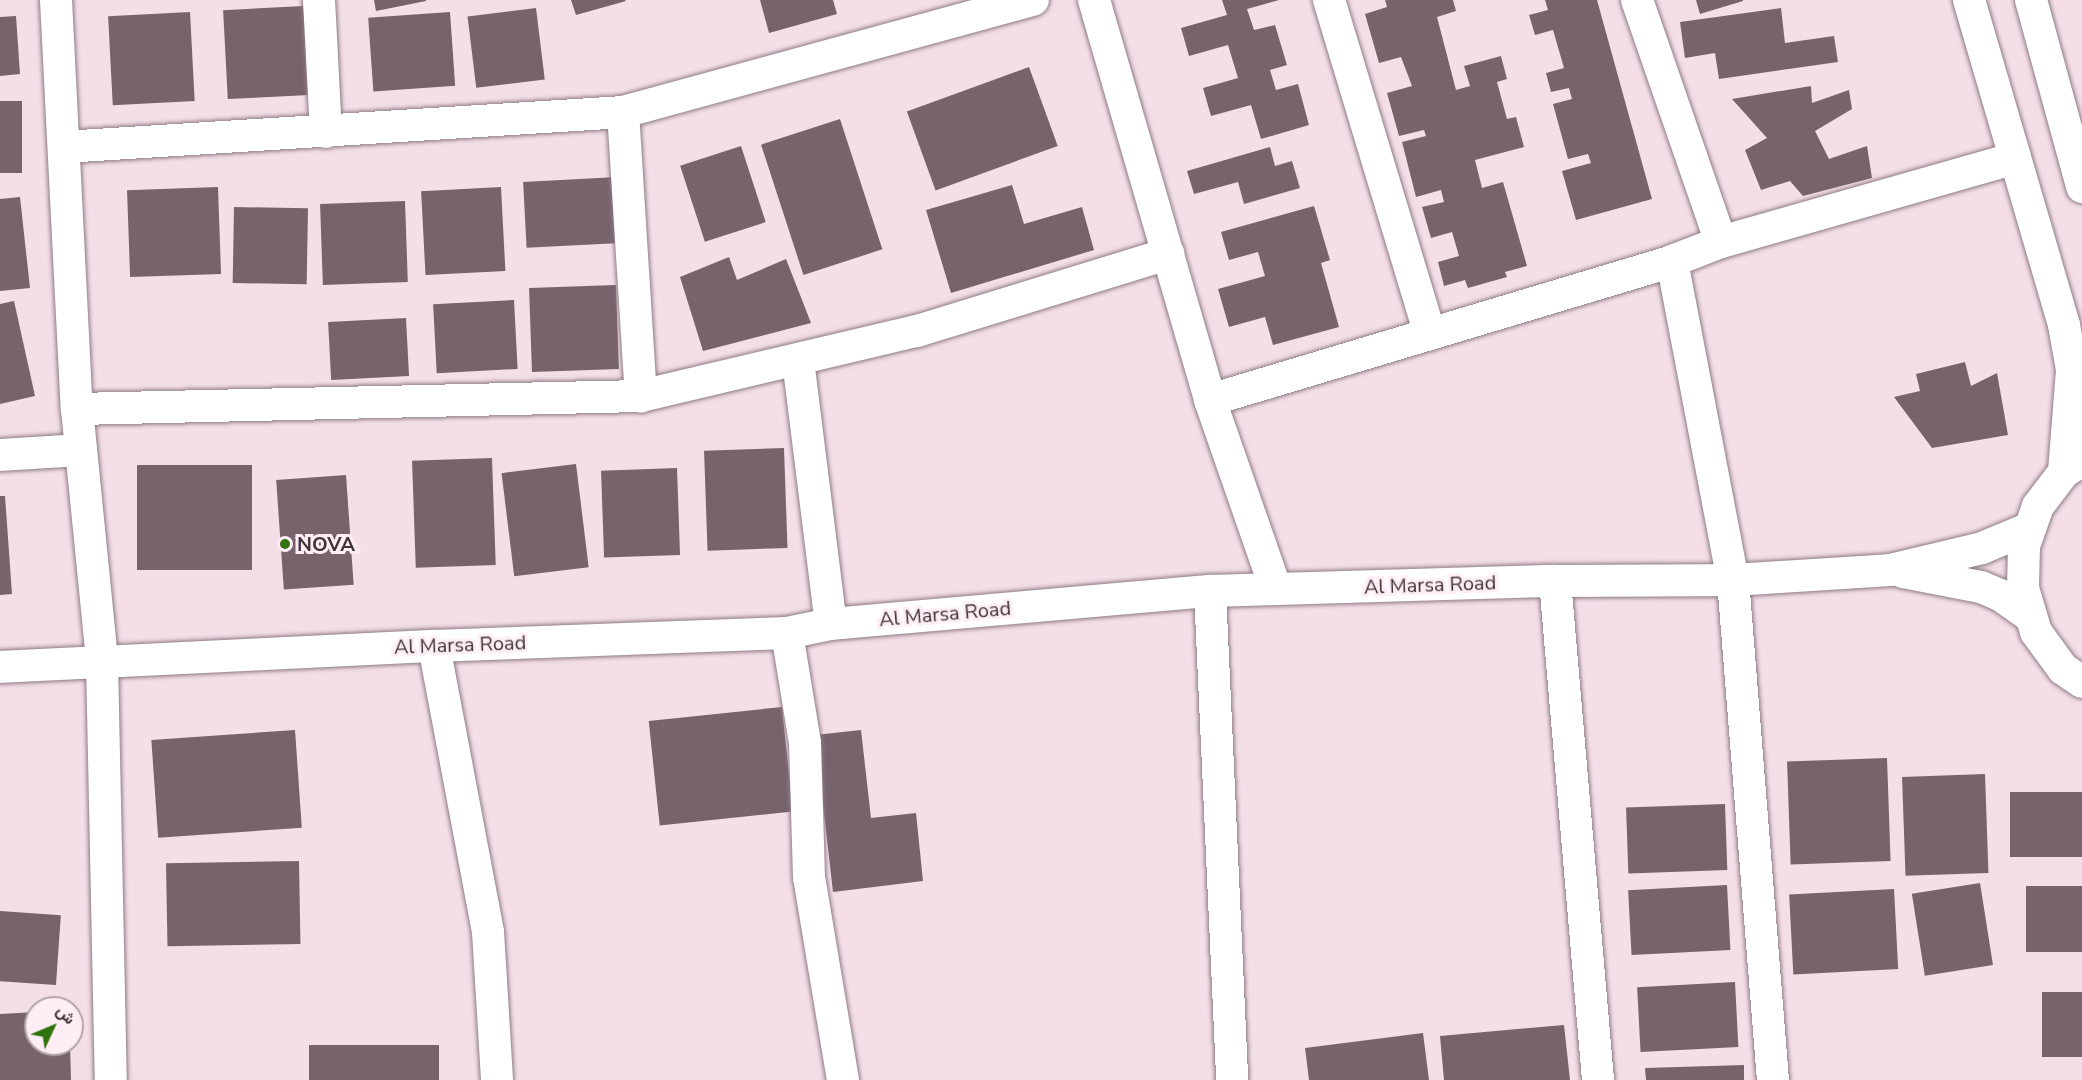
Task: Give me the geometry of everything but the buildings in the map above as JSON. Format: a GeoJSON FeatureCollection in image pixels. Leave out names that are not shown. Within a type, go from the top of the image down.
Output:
{"type":"FeatureCollection","features":[{"type":"Feature","properties":{"kind":"street"},"geometry":{"type":"LineString","coordinates":[[56,0],[77,410],[102,661],[111,1080]]}},
{"type":"Feature","properties":{"kind":"street"},"geometry":{"type":"LineString","coordinates":[[319,0],[326,132]]}},
{"type":"Feature","properties":{"kind":"street"},"geometry":{"type":"LineString","coordinates":[[64,147],[623,112],[1033,0]]}},
{"type":"Feature","properties":{"kind":"street"},"geometry":{"type":"LineString","coordinates":[[1094,0],[1210,400],[1276,589]]}},
{"type":"Feature","properties":{"kind":"street"},"geometry":{"type":"LineString","coordinates":[[1329,0],[1430,334]]}},
{"type":"Feature","properties":{"kind":"street"},"geometry":{"type":"LineString","coordinates":[[1637,0],[1721,242]]}},
{"type":"Feature","properties":{"kind":"street"},"geometry":{"type":"LineString","coordinates":[[1969,0],[2064,325],[2072,370],[2073,467],[2038,506],[2024,546],[2023,588],[2036,632],[2063,669],[2082,682]]}},
{"type":"Feature","properties":{"kind":"street"},"geometry":{"type":"LineString","coordinates":[[2031,0],[2082,187]]}},
{"type":"Feature","properties":{"kind":"street"},"geometry":{"type":"LineString","coordinates":[[623,112],[641,396]]}},
{"type":"Feature","properties":{"kind":"street"},"geometry":{"type":"LineString","coordinates":[[1210,400],[1672,261],[1721,242],[2015,158]]}},
{"type":"Feature","properties":{"kind":"street"},"geometry":{"type":"LineString","coordinates":[[77,410],[641,396],[917,331],[1168,254]]}},
{"type":"Feature","properties":{"kind":"street"},"geometry":{"type":"LineString","coordinates":[[1672,261],[1732,580],[1773,1080]]}},
{"type":"Feature","properties":{"kind":"street"},"geometry":{"type":"LineString","coordinates":[[798,360],[831,624]]}},
{"type":"Feature","properties":{"kind":"street"},"geometry":{"type":"LineString","coordinates":[[0,455],[81,450]]}},
{"type":"Feature","properties":{"kind":"street","name":"Al Marsa Road"},"geometry":{"type":"LineString","coordinates":[[0,667],[434,646],[787,633],[831,624],[1210,591],[1555,581],[1732,580],[1890,570],[1982,548],[2030,528]]}},
{"type":"Feature","properties":{"kind":"street","name":"Al Marsa Road"},"geometry":{"type":"LineString","coordinates":[[1890,570],[1981,587],[2000,595],[2031,617]]}},
{"type":"Feature","properties":{"kind":"street"},"geometry":{"type":"LineString","coordinates":[[1555,581],[1598,1080]]}},
{"type":"Feature","properties":{"kind":"street"},"geometry":{"type":"LineString","coordinates":[[1210,591],[1232,1080]]}},
{"type":"Feature","properties":{"kind":"street"},"geometry":{"type":"LineString","coordinates":[[787,633],[805,743],[809,877],[843,1080]]}},
{"type":"Feature","properties":{"kind":"street"},"geometry":{"type":"LineString","coordinates":[[434,646],[488,932],[496,1080]]}},
{"type":"Feature","properties":{"kind":"place","name":"NOVA"},"geometry":{"type":"Point","coordinates":[285,544]}}]}
